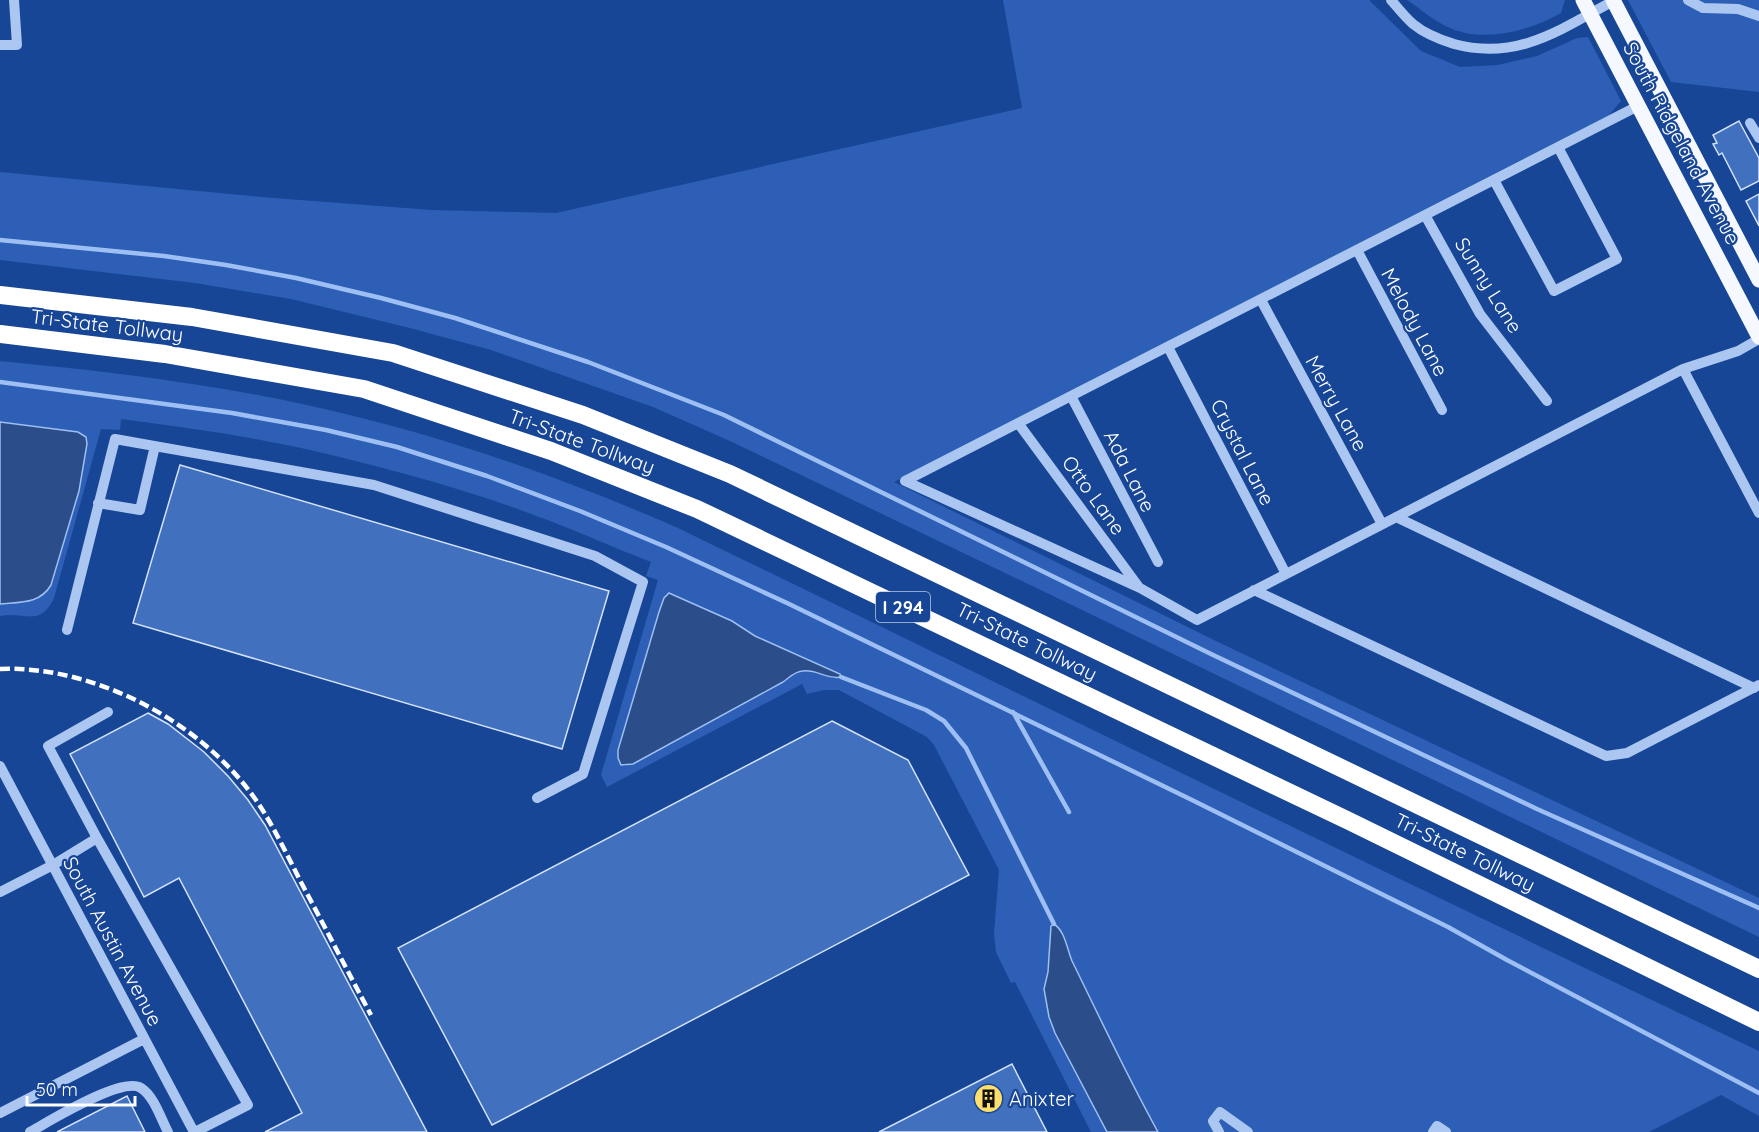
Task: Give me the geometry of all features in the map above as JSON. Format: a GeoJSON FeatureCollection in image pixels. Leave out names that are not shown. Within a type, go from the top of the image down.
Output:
{"type":"FeatureCollection","features":[{"type":"Feature","properties":{"kind":"highway","name":"Tri-State Tollway"},"geometry":{"type":"LineString","coordinates":[[0,295],[192,317],[393,353],[583,415],[730,474],[1759,969]]}},
{"type":"Feature","properties":{"kind":"highway","name":"Tri-State Tollway"},"geometry":{"type":"LineString","coordinates":[[0,334],[165,354],[364,389],[551,451],[708,514],[1349,821],[1759,1022]]}},
{"type":"Feature","properties":{"kind":"main road","name":"South Ridgeland Avenue"},"geometry":{"type":"LineString","coordinates":[[1613,1],[1758,273]]}},
{"type":"Feature","properties":{"kind":"main road","name":"South Ridgeland Avenue"},"geometry":{"type":"LineString","coordinates":[[1587,7],[1759,338]]}},
{"type":"Feature","properties":{"kind":"street"},"geometry":{"type":"LineString","coordinates":[[0,45],[17,45],[14,0]]}},
{"type":"Feature","properties":{"kind":"street"},"geometry":{"type":"LineString","coordinates":[[1391,0],[1412,23],[1435,39],[1471,48],[1505,49],[1538,41],[1587,7],[1613,1]]}},
{"type":"Feature","properties":{"kind":"street"},"geometry":{"type":"LineString","coordinates":[[1688,0],[1703,8],[1738,9],[1759,16]]}},
{"type":"Feature","properties":{"kind":"street"},"geometry":{"type":"LineString","coordinates":[[1638,106],[905,481],[1140,588],[1197,620],[1683,369],[1738,351],[1759,338]]}},
{"type":"Feature","properties":{"kind":"street"},"geometry":{"type":"LineString","coordinates":[[1759,124],[1750,123],[1759,138]]}},
{"type":"Feature","properties":{"kind":"street"},"geometry":{"type":"LineString","coordinates":[[1494,180],[1554,291],[1617,259],[1558,147]]}},
{"type":"Feature","properties":{"kind":"street","name":"Sunny Lane"},"geometry":{"type":"LineString","coordinates":[[1425,215],[1480,314],[1546,401]]}},
{"type":"Feature","properties":{"kind":"street","name":"Melody Lane"},"geometry":{"type":"LineString","coordinates":[[1357,250],[1442,410]]}},
{"type":"Feature","properties":{"kind":"street","name":"Merry Lane"},"geometry":{"type":"LineString","coordinates":[[1261,300],[1382,524]]}},
{"type":"Feature","properties":{"kind":"street","name":"Crystal Lane"},"geometry":{"type":"LineString","coordinates":[[1168,347],[1286,574]]}},
{"type":"Feature","properties":{"kind":"street"},"geometry":{"type":"LineString","coordinates":[[1683,369],[1759,513]]}},
{"type":"Feature","properties":{"kind":"street","name":"Ada Lane"},"geometry":{"type":"LineString","coordinates":[[1071,396],[1158,562]]}},
{"type":"Feature","properties":{"kind":"street","name":"Otto Lane"},"geometry":{"type":"LineString","coordinates":[[1018,423],[1140,588]]}},
{"type":"Feature","properties":{"kind":"street"},"geometry":{"type":"LineString","coordinates":[[67,630],[115,439],[374,485],[595,556],[643,582],[583,774],[537,798]]}},
{"type":"Feature","properties":{"kind":"street"},"geometry":{"type":"LineString","coordinates":[[98,503],[140,510],[155,446]]}},
{"type":"Feature","properties":{"kind":"street"},"geometry":{"type":"LineString","coordinates":[[1396,517],[1756,687]]}},
{"type":"Feature","properties":{"kind":"street"},"geometry":{"type":"LineString","coordinates":[[1254,590],[1606,756],[1627,753],[1756,687]]}},
{"type":"Feature","properties":{"kind":"street"},"geometry":{"type":"LineString","coordinates":[[108,712],[48,746],[97,838],[248,1105],[194,1132]]}},
{"type":"Feature","properties":{"kind":"street","name":"South Austin Avenue"},"geometry":{"type":"LineString","coordinates":[[0,766],[194,1132]]}},
{"type":"Feature","properties":{"kind":"street"},"geometry":{"type":"LineString","coordinates":[[0,892],[53,866],[97,838]]}},
{"type":"Feature","properties":{"kind":"street"},"geometry":{"type":"LineString","coordinates":[[0,1113],[144,1039]]}},
{"type":"Feature","properties":{"kind":"street"},"geometry":{"type":"LineString","coordinates":[[30,1132],[112,1089],[134,1085],[148,1094],[168,1132]]}},
{"type":"Feature","properties":{"kind":"street"},"geometry":{"type":"LineString","coordinates":[[1219,1132],[1213,1121],[1220,1112],[1248,1132]]}},
{"type":"Feature","properties":{"kind":"street"},"geometry":{"type":"LineString","coordinates":[[1433,1132],[1437,1126],[1446,1132]]}},
{"type":"Feature","properties":{"kind":"shaded area"},"geometry":{"type":"Polygon","coordinates":[[[1003,0],[1369,0],[1421,51],[1460,67],[1498,65],[1537,56],[1577,38],[1588,37],[1621,101],[1609,115],[894,482],[1220,643],[1759,898],[1759,937],[730,441],[653,407],[491,350],[291,299],[195,283],[0,260],[0,172],[261,197],[431,210],[556,213],[1022,108],[1003,0]]]}},
{"type":"Feature","properties":{"kind":"shaded area"},"geometry":{"type":"Polygon","coordinates":[[[1407,0],[1565,0],[1561,13],[1535,25],[1507,33],[1477,35],[1444,25],[1407,0]]]}},
{"type":"Feature","properties":{"kind":"shaded area"},"geometry":{"type":"Polygon","coordinates":[[[1628,0],[1759,0],[1759,92],[1671,82],[1628,0]]]}},
{"type":"Feature","properties":{"kind":"shaded area"},"geometry":{"type":"Polygon","coordinates":[[[0,361],[117,374],[195,384],[358,417],[452,443],[588,491],[678,528],[1759,1051],[1759,1116],[1721,1095],[1649,1132],[1158,1132],[1072,961],[1063,936],[1054,924],[1051,926],[1048,973],[1044,989],[1049,1017],[1055,1033],[1107,1132],[1091,1132],[1015,982],[1011,983],[996,952],[994,934],[999,870],[934,745],[927,737],[839,690],[824,690],[807,694],[802,684],[607,787],[601,775],[658,580],[646,576],[651,562],[520,510],[396,471],[279,443],[121,419],[120,430],[101,429],[54,598],[49,607],[37,616],[0,616],[0,604],[35,599],[51,585],[79,491],[78,432],[0,422],[0,361]],[[664,598],[618,750],[619,762],[624,766],[633,764],[803,670],[835,678],[840,674],[755,636],[732,621],[664,598]]]}},
{"type":"Feature","properties":{"kind":"shaded area"},"geometry":{"type":"Polygon","coordinates":[[[0,422],[78,432],[86,437],[87,444],[79,491],[51,585],[35,599],[0,604],[0,422]]]}},
{"type":"Feature","properties":{"kind":"shaded area"},"geometry":{"type":"Polygon","coordinates":[[[669,593],[732,621],[755,636],[840,674],[841,677],[836,678],[808,671],[797,672],[783,682],[633,764],[621,765],[618,750],[659,612],[664,598],[669,593]]]}},
{"type":"Feature","properties":{"kind":"shaded area"},"geometry":{"type":"Polygon","coordinates":[[[1054,924],[1063,936],[1072,961],[1158,1132],[1107,1132],[1055,1033],[1049,1017],[1044,989],[1048,972],[1051,926],[1054,924]]]}},
{"type":"Feature","properties":{"kind":"building"},"geometry":{"type":"Polygon","coordinates":[[[1739,121],[1759,158],[1759,181],[1741,190],[1722,153],[1719,155],[1713,144],[1717,143],[1713,135],[1739,121]]]}},
{"type":"Feature","properties":{"kind":"building"},"geometry":{"type":"Polygon","coordinates":[[[1759,194],[1759,226],[1746,201],[1759,194]]]}},
{"type":"Feature","properties":{"kind":"building"},"geometry":{"type":"Polygon","coordinates":[[[180,465],[609,591],[562,749],[133,623],[180,465]]]}},
{"type":"Feature","properties":{"kind":"building"},"geometry":{"type":"Polygon","coordinates":[[[148,713],[168,724],[204,752],[228,776],[265,825],[427,1132],[265,1132],[302,1113],[179,878],[144,897],[70,754],[148,713]]]}},
{"type":"Feature","properties":{"kind":"building"},"geometry":{"type":"Polygon","coordinates":[[[832,721],[908,760],[969,875],[492,1125],[398,948],[832,721]]]}},
{"type":"Feature","properties":{"kind":"building","name":"Anixter"},"geometry":{"type":"Polygon","coordinates":[[[1012,1064],[1047,1132],[879,1132],[1012,1064]]]}},
{"type":"Feature","properties":{"kind":"building"},"geometry":{"type":"Polygon","coordinates":[[[127,1096],[145,1132],[57,1132],[127,1096]]]}},
{"type":"Feature","properties":{"kind":"waterway"},"geometry":{"type":"LineString","coordinates":[[0,240],[164,256],[296,278],[455,318],[588,362],[724,415],[1211,654],[1537,809],[1759,908]]}},
{"type":"Feature","properties":{"kind":"waterway"},"geometry":{"type":"LineString","coordinates":[[0,382],[232,413],[326,430],[397,447],[487,476],[580,511],[666,547],[787,603],[1192,800],[1448,927],[1759,1093]]}},
{"type":"Feature","properties":{"kind":"waterway"},"geometry":{"type":"LineString","coordinates":[[841,677],[926,710],[944,721],[966,748],[1054,924]]}},
{"type":"Feature","properties":{"kind":"waterway"},"geometry":{"type":"LineString","coordinates":[[1013,712],[1069,812]]}},
{"type":"Feature","properties":{"kind":"railway"},"geometry":{"type":"LineString","coordinates":[[0,669],[37,670],[74,677],[111,689],[180,726],[211,750],[238,777],[260,806],[371,1015]]}},
{"type":"Feature","properties":{"kind":"place","name":"Anixter"},"geometry":{"type":"Point","coordinates":[988,1098]}}]}
